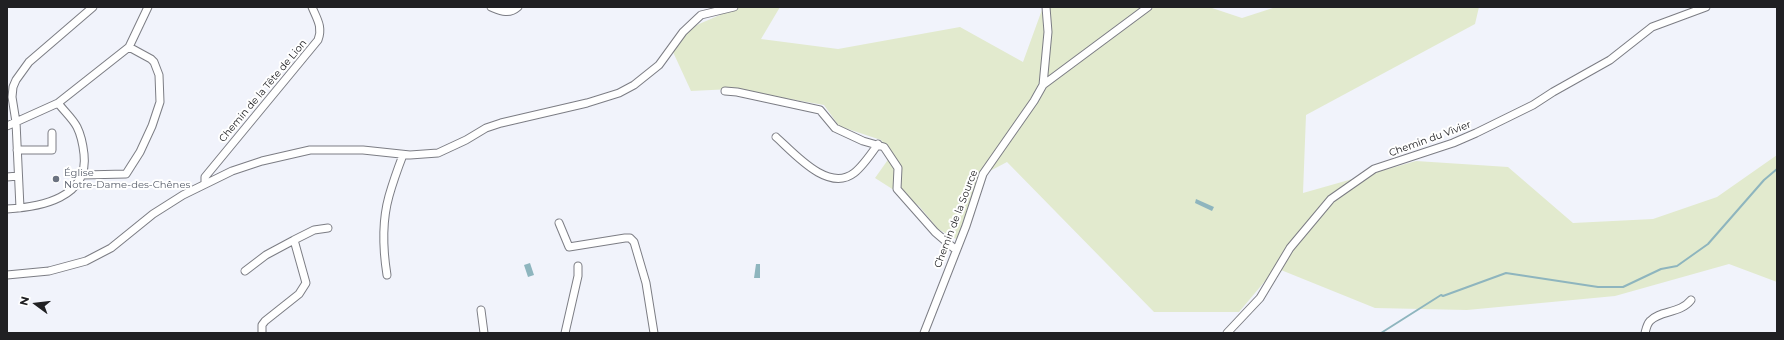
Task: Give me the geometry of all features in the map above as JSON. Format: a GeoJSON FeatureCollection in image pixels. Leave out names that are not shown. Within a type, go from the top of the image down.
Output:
{"type":"FeatureCollection","features":[{"type":"Feature","properties":{"kind":"street"},"geometry":{"type":"LineString","coordinates":[[20,208],[16,122],[12,97],[13,87],[21,71],[29,62],[93,7]]}},
{"type":"Feature","properties":{"kind":"street"},"geometry":{"type":"LineString","coordinates":[[7,126],[58,103],[129,47],[148,7]]}},
{"type":"Feature","properties":{"kind":"street","name":"Chemin de la Tête de Lion"},"geometry":{"type":"LineString","coordinates":[[205,183],[205,177],[318,40],[321,33],[320,26],[312,7]]}},
{"type":"Feature","properties":{"kind":"street"},"geometry":{"type":"LineString","coordinates":[[492,7],[507,12],[518,7]]}},
{"type":"Feature","properties":{"kind":"street"},"geometry":{"type":"LineString","coordinates":[[7,275],[49,271],[86,261],[110,248],[154,214],[205,183],[232,171],[262,161],[310,150],[362,150],[403,155],[438,153],[466,140],[486,128],[587,103],[619,93],[634,85],[659,66],[683,32],[697,18],[713,11],[734,7]]}},
{"type":"Feature","properties":{"kind":"street","name":"Chemin de la Source"},"geometry":{"type":"LineString","coordinates":[[924,333],[983,174],[1043,86],[1048,32],[1046,7]]}},
{"type":"Feature","properties":{"kind":"street"},"geometry":{"type":"LineString","coordinates":[[1043,86],[1148,7]]}},
{"type":"Feature","properties":{"kind":"street","name":"Chemin du Vivier"},"geometry":{"type":"LineString","coordinates":[[1227,333],[1260,298],[1295,241],[1331,199],[1374,169],[1453,143],[1476,133],[1533,105],[1610,60],[1652,27],[1706,7]]}},
{"type":"Feature","properties":{"kind":"street"},"geometry":{"type":"LineString","coordinates":[[83,175],[126,174],[140,152],[156,115],[160,102],[160,83],[159,75],[154,62],[129,47]]}},
{"type":"Feature","properties":{"kind":"street"},"geometry":{"type":"LineString","coordinates":[[725,91],[738,92],[820,110],[824,113],[826,120],[834,128],[863,141],[878,144],[884,147],[898,168],[897,189],[935,232],[956,250]]}},
{"type":"Feature","properties":{"kind":"street"},"geometry":{"type":"LineString","coordinates":[[7,209],[40,205],[62,198],[72,189],[83,175],[84,157],[81,137],[77,126],[58,103]]}},
{"type":"Feature","properties":{"kind":"street"},"geometry":{"type":"LineString","coordinates":[[18,150],[52,150],[52,133]]}},
{"type":"Feature","properties":{"kind":"street"},"geometry":{"type":"LineString","coordinates":[[776,137],[821,175],[833,179],[844,178],[854,173],[878,144]]}},
{"type":"Feature","properties":{"kind":"street"},"geometry":{"type":"LineString","coordinates":[[387,275],[384,253],[388,196],[403,155]]}},
{"type":"Feature","properties":{"kind":"street"},"geometry":{"type":"LineString","coordinates":[[7,177],[18,176]]}},
{"type":"Feature","properties":{"kind":"street"},"geometry":{"type":"LineString","coordinates":[[559,223],[569,247],[625,238],[630,238],[634,242],[646,283],[654,333]]}},
{"type":"Feature","properties":{"kind":"street"},"geometry":{"type":"LineString","coordinates":[[246,271],[266,254],[314,230],[328,228]]}},
{"type":"Feature","properties":{"kind":"street"},"geometry":{"type":"LineString","coordinates":[[262,333],[262,325],[299,294],[306,284],[294,240]]}},
{"type":"Feature","properties":{"kind":"street"},"geometry":{"type":"LineString","coordinates":[[565,333],[578,276],[578,266]]}},
{"type":"Feature","properties":{"kind":"street"},"geometry":{"type":"LineString","coordinates":[[1645,333],[1649,322],[1654,318],[1686,306],[1691,300]]}},
{"type":"Feature","properties":{"kind":"street"},"geometry":{"type":"LineString","coordinates":[[482,310],[484,333]]}},
{"type":"Feature","properties":{"kind":"green space"},"geometry":{"type":"Polygon","coordinates":[[[738,7],[780,7],[761,39],[838,49],[960,27],[1023,62],[1043,7],[1209,7],[1242,18],[1276,7],[1479,7],[1475,24],[1306,115],[1303,193],[1416,161],[1508,167],[1573,223],[1653,219],[1717,197],[1777,155],[1777,282],[1729,264],[1615,296],[1467,310],[1375,308],[1276,268],[1239,312],[1154,312],[1007,162],[988,172],[956,239],[938,229],[919,206],[875,178],[892,154],[881,140],[839,126],[824,105],[732,89],[691,91],[673,52],[690,28],[738,7]]]}},
{"type":"Feature","properties":{"kind":"water"},"geometry":{"type":"Polygon","coordinates":[[[1196,199],[1214,207],[1212,211],[1195,203],[1196,199]]]}},
{"type":"Feature","properties":{"kind":"water"},"geometry":{"type":"Polygon","coordinates":[[[530,263],[534,275],[528,277],[524,265],[530,263]]]}},
{"type":"Feature","properties":{"kind":"water"},"geometry":{"type":"Polygon","coordinates":[[[756,264],[760,264],[760,278],[754,278],[756,264]]]}},
{"type":"Feature","properties":{"kind":"waterway"},"geometry":{"type":"LineString","coordinates":[[1381,333],[1441,295],[1443,296],[1506,273],[1598,287],[1623,287],[1661,269],[1677,266],[1708,244],[1764,180],[1777,169]]}},
{"type":"Feature","properties":{"kind":"place","name":"Église Notre-Dame-des-Chênes"},"geometry":{"type":"Point","coordinates":[56,179]}}]}
